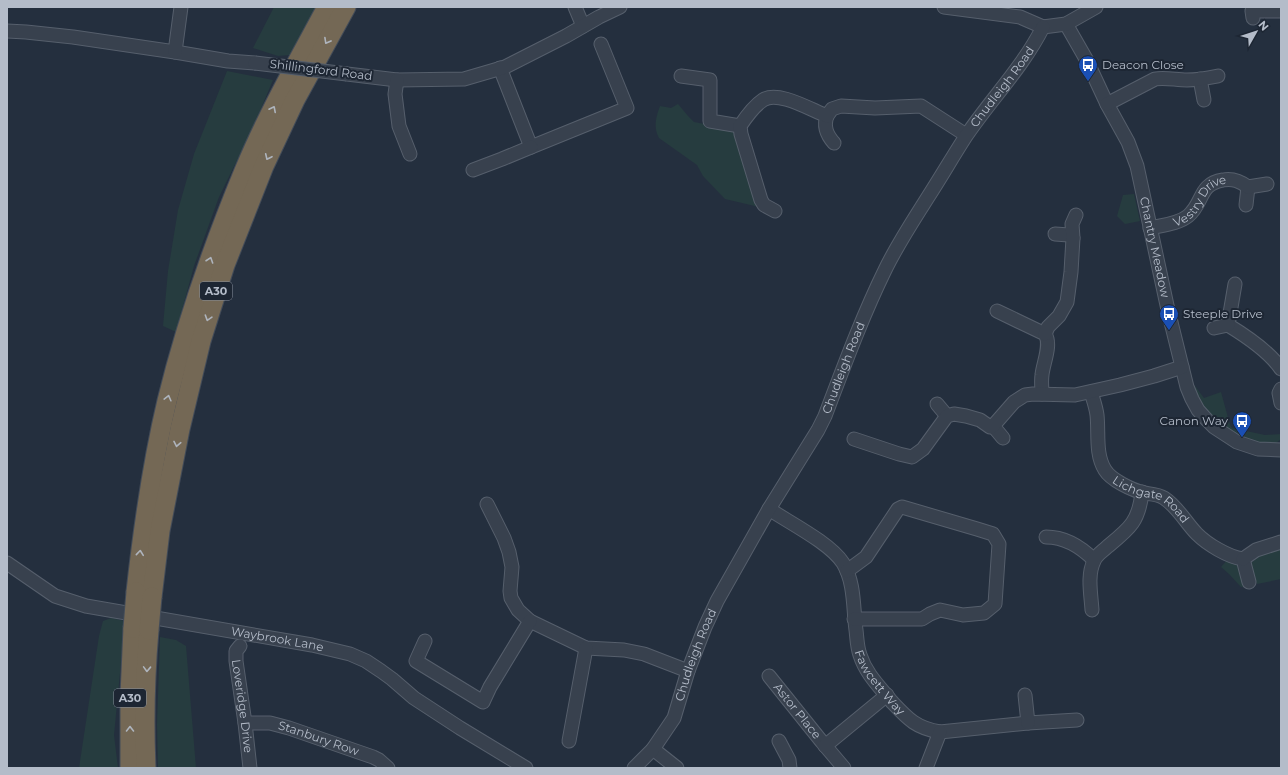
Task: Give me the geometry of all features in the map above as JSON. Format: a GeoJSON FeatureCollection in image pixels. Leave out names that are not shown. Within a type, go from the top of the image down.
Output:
{"type":"FeatureCollection","features":[{"type":"Feature","properties":{"kind":"highway","name":"A30"},"geometry":{"type":"LineString","coordinates":[[130,768],[130,695],[141,629],[144,594],[141,545],[152,472],[165,410],[183,342],[221,227],[262,130],[327,7]]}},
{"type":"Feature","properties":{"kind":"highway","name":"A30"},"geometry":{"type":"LineString","coordinates":[[144,594],[160,531],[180,429],[201,341],[225,265],[264,166],[295,100],[346,7]]}},
{"type":"Feature","properties":{"kind":"highway","name":"A30"},"geometry":{"type":"LineString","coordinates":[[141,629],[147,655],[146,768]]}},
{"type":"Feature","properties":{"kind":"street"},"geometry":{"type":"LineString","coordinates":[[175,52],[181,7]]}},
{"type":"Feature","properties":{"kind":"street"},"geometry":{"type":"LineString","coordinates":[[575,7],[583,26]]}},
{"type":"Feature","properties":{"kind":"street","name":"Shillingford Road"},"geometry":{"type":"LineString","coordinates":[[7,31],[34,32],[228,61],[396,80],[464,79],[500,68],[620,7]]}},
{"type":"Feature","properties":{"kind":"street"},"geometry":{"type":"LineString","coordinates":[[944,7],[1003,11],[1043,27],[1066,24],[1096,7]]}},
{"type":"Feature","properties":{"kind":"street"},"geometry":{"type":"LineString","coordinates":[[1253,18],[1252,11],[1281,11]]}},
{"type":"Feature","properties":{"kind":"street","name":"Chantry Meadow"},"geometry":{"type":"LineString","coordinates":[[1066,24],[1096,77],[1107,104],[1132,149],[1139,173],[1182,367],[1192,399],[1198,410],[1214,427],[1229,437],[1246,446],[1258,449],[1281,450]]}},
{"type":"Feature","properties":{"kind":"street","name":"Chudleigh Road"},"geometry":{"type":"LineString","coordinates":[[634,768],[653,749],[674,718],[688,671],[711,614],[769,509],[818,430],[825,416],[862,319],[886,268],[966,135],[1001,91],[1036,42],[1043,27]]}},
{"type":"Feature","properties":{"kind":"street"},"geometry":{"type":"LineString","coordinates":[[473,170],[627,108],[601,44]]}},
{"type":"Feature","properties":{"kind":"street"},"geometry":{"type":"LineString","coordinates":[[500,68],[531,147]]}},
{"type":"Feature","properties":{"kind":"street"},"geometry":{"type":"LineString","coordinates":[[681,76],[710,80],[710,122],[740,126]]}},
{"type":"Feature","properties":{"kind":"street"},"geometry":{"type":"LineString","coordinates":[[1107,104],[1155,79],[1187,80],[1218,76]]}},
{"type":"Feature","properties":{"kind":"street"},"geometry":{"type":"LineString","coordinates":[[1200,79],[1204,100]]}},
{"type":"Feature","properties":{"kind":"street"},"geometry":{"type":"LineString","coordinates":[[396,80],[395,94],[399,126],[410,154]]}},
{"type":"Feature","properties":{"kind":"street"},"geometry":{"type":"LineString","coordinates":[[775,211],[764,205],[761,200],[741,134],[740,126],[761,101],[775,96],[784,98],[827,116]]}},
{"type":"Feature","properties":{"kind":"street"},"geometry":{"type":"LineString","coordinates":[[834,143],[825,129],[825,121],[832,109],[841,106],[875,108],[921,106],[966,135]]}},
{"type":"Feature","properties":{"kind":"street","name":"Vestry Drive"},"geometry":{"type":"LineString","coordinates":[[1150,228],[1175,223],[1186,217],[1196,206],[1207,186],[1212,183],[1227,179],[1234,179],[1248,187],[1267,184]]}},
{"type":"Feature","properties":{"kind":"street","name":"Vestry Drive"},"geometry":{"type":"LineString","coordinates":[[1246,205],[1248,187]]}},
{"type":"Feature","properties":{"kind":"street"},"geometry":{"type":"LineString","coordinates":[[1042,394],[1041,376],[1047,350],[1045,334],[1048,327],[1059,316],[1067,302],[1071,272],[1073,238],[1072,224],[1076,215]]}},
{"type":"Feature","properties":{"kind":"street"},"geometry":{"type":"LineString","coordinates":[[1055,234],[1069,235],[1073,238]]}},
{"type":"Feature","properties":{"kind":"street"},"geometry":{"type":"LineString","coordinates":[[1228,325],[1235,284]]}},
{"type":"Feature","properties":{"kind":"street"},"geometry":{"type":"LineString","coordinates":[[997,311],[1045,334]]}},
{"type":"Feature","properties":{"kind":"street"},"geometry":{"type":"LineString","coordinates":[[1214,328],[1228,325],[1262,348],[1281,369]]}},
{"type":"Feature","properties":{"kind":"street"},"geometry":{"type":"LineString","coordinates":[[993,426],[1018,398],[1024,395],[1075,395],[1147,378],[1182,367]]}},
{"type":"Feature","properties":{"kind":"street"},"geometry":{"type":"LineString","coordinates":[[1281,389],[1279,393],[1281,403]]}},
{"type":"Feature","properties":{"kind":"street","name":"Lichgate Road"},"geometry":{"type":"LineString","coordinates":[[1091,392],[1097,414],[1099,448],[1104,469],[1107,473],[1116,480],[1142,492],[1164,498],[1181,514],[1198,534],[1210,544],[1232,556],[1242,559]]}},
{"type":"Feature","properties":{"kind":"street"},"geometry":{"type":"LineString","coordinates":[[937,404],[947,416]]}},
{"type":"Feature","properties":{"kind":"street"},"geometry":{"type":"LineString","coordinates":[[854,439],[898,454],[912,457],[923,449],[947,416],[954,414],[980,420],[990,426],[993,426],[1003,438]]}},
{"type":"Feature","properties":{"kind":"street"},"geometry":{"type":"LineString","coordinates":[[1092,610],[1090,576],[1094,560],[1130,526],[1135,519],[1141,506],[1142,492]]}},
{"type":"Feature","properties":{"kind":"street"},"geometry":{"type":"LineString","coordinates":[[487,504],[510,552],[512,567],[510,591],[511,598],[518,610],[530,621],[586,648],[624,650],[644,654],[688,671]]}},
{"type":"Feature","properties":{"kind":"street"},"geometry":{"type":"LineString","coordinates":[[847,571],[866,557],[898,509],[902,507],[993,534],[999,544],[995,604],[984,613],[963,615],[940,610],[922,619],[854,619]]}},
{"type":"Feature","properties":{"kind":"street","name":"Fawcett Way"},"geometry":{"type":"LineString","coordinates":[[769,509],[823,544],[835,553],[842,562],[852,585],[854,619],[859,654],[864,666],[868,673],[909,720],[926,729],[940,732],[1028,723],[1077,720]]}},
{"type":"Feature","properties":{"kind":"street"},"geometry":{"type":"LineString","coordinates":[[1046,537],[1056,537],[1069,542],[1088,553],[1094,560]]}},
{"type":"Feature","properties":{"kind":"street"},"geometry":{"type":"LineString","coordinates":[[1249,582],[1242,559],[1256,550],[1281,542]]}},
{"type":"Feature","properties":{"kind":"street","name":"Waybrook Lane"},"geometry":{"type":"LineString","coordinates":[[7,563],[55,596],[86,606],[312,645],[350,654],[366,661],[392,679],[414,698],[526,768]]}},
{"type":"Feature","properties":{"kind":"street"},"geometry":{"type":"LineString","coordinates":[[425,641],[416,661],[483,702],[490,687],[530,621]]}},
{"type":"Feature","properties":{"kind":"street","name":"Loveridge Drive"},"geometry":{"type":"LineString","coordinates":[[240,646],[236,651],[236,661],[250,768]]}},
{"type":"Feature","properties":{"kind":"street"},"geometry":{"type":"LineString","coordinates":[[569,741],[586,648]]}},
{"type":"Feature","properties":{"kind":"street","name":"Astor Place"},"geometry":{"type":"LineString","coordinates":[[769,676],[844,768]]}},
{"type":"Feature","properties":{"kind":"street","name":"Astor Place"},"geometry":{"type":"LineString","coordinates":[[825,746],[887,695]]}},
{"type":"Feature","properties":{"kind":"street"},"geometry":{"type":"LineString","coordinates":[[1025,696],[1028,723]]}},
{"type":"Feature","properties":{"kind":"street","name":"Stanbury Row"},"geometry":{"type":"LineString","coordinates":[[245,724],[270,723],[289,728],[373,757],[388,768]]}},
{"type":"Feature","properties":{"kind":"street"},"geometry":{"type":"LineString","coordinates":[[926,768],[940,732]]}},
{"type":"Feature","properties":{"kind":"street"},"geometry":{"type":"LineString","coordinates":[[779,740],[790,768]]}},
{"type":"Feature","properties":{"kind":"street"},"geometry":{"type":"LineString","coordinates":[[653,749],[677,768]]}},
{"type":"Feature","properties":{"kind":"green space"},"geometry":{"type":"Polygon","coordinates":[[[274,7],[317,7],[290,55],[278,56],[253,48],[274,7]]]}},
{"type":"Feature","properties":{"kind":"green space"},"geometry":{"type":"Polygon","coordinates":[[[227,71],[273,80],[252,130],[219,197],[194,266],[176,332],[163,326],[168,271],[178,210],[194,154],[227,71]]]}},
{"type":"Feature","properties":{"kind":"green space"},"geometry":{"type":"Polygon","coordinates":[[[678,104],[694,122],[736,130],[759,207],[725,199],[703,176],[697,165],[659,138],[656,130],[656,118],[660,106],[671,108],[678,104]]]}},
{"type":"Feature","properties":{"kind":"green space"},"geometry":{"type":"Polygon","coordinates":[[[1134,194],[1140,221],[1125,224],[1117,216],[1123,195],[1134,194]]]}},
{"type":"Feature","properties":{"kind":"green space"},"geometry":{"type":"Polygon","coordinates":[[[1192,382],[1204,398],[1221,392],[1232,428],[1265,435],[1281,434],[1281,439],[1275,444],[1262,444],[1230,433],[1206,411],[1200,402],[1192,382]]]}},
{"type":"Feature","properties":{"kind":"green space"},"geometry":{"type":"Polygon","coordinates":[[[1281,547],[1281,579],[1257,584],[1252,569],[1252,562],[1266,552],[1281,547]]]}},
{"type":"Feature","properties":{"kind":"green space"},"geometry":{"type":"Polygon","coordinates":[[[1228,559],[1240,566],[1248,586],[1241,587],[1221,567],[1228,559]]]}},
{"type":"Feature","properties":{"kind":"green space"},"geometry":{"type":"Polygon","coordinates":[[[111,618],[125,621],[114,735],[118,768],[79,768],[99,636],[103,621],[111,618]]]}},
{"type":"Feature","properties":{"kind":"green space"},"geometry":{"type":"Polygon","coordinates":[[[160,637],[176,640],[186,646],[196,768],[158,768],[157,724],[160,637]]]}},
{"type":"Feature","properties":{"kind":"place","name":"Deacon Close"},"geometry":{"type":"Point","coordinates":[1088,82]}},
{"type":"Feature","properties":{"kind":"place","name":"Steeple Drive"},"geometry":{"type":"Point","coordinates":[1169,331]}},
{"type":"Feature","properties":{"kind":"place","name":"Canon Way"},"geometry":{"type":"Point","coordinates":[1242,438]}}]}
